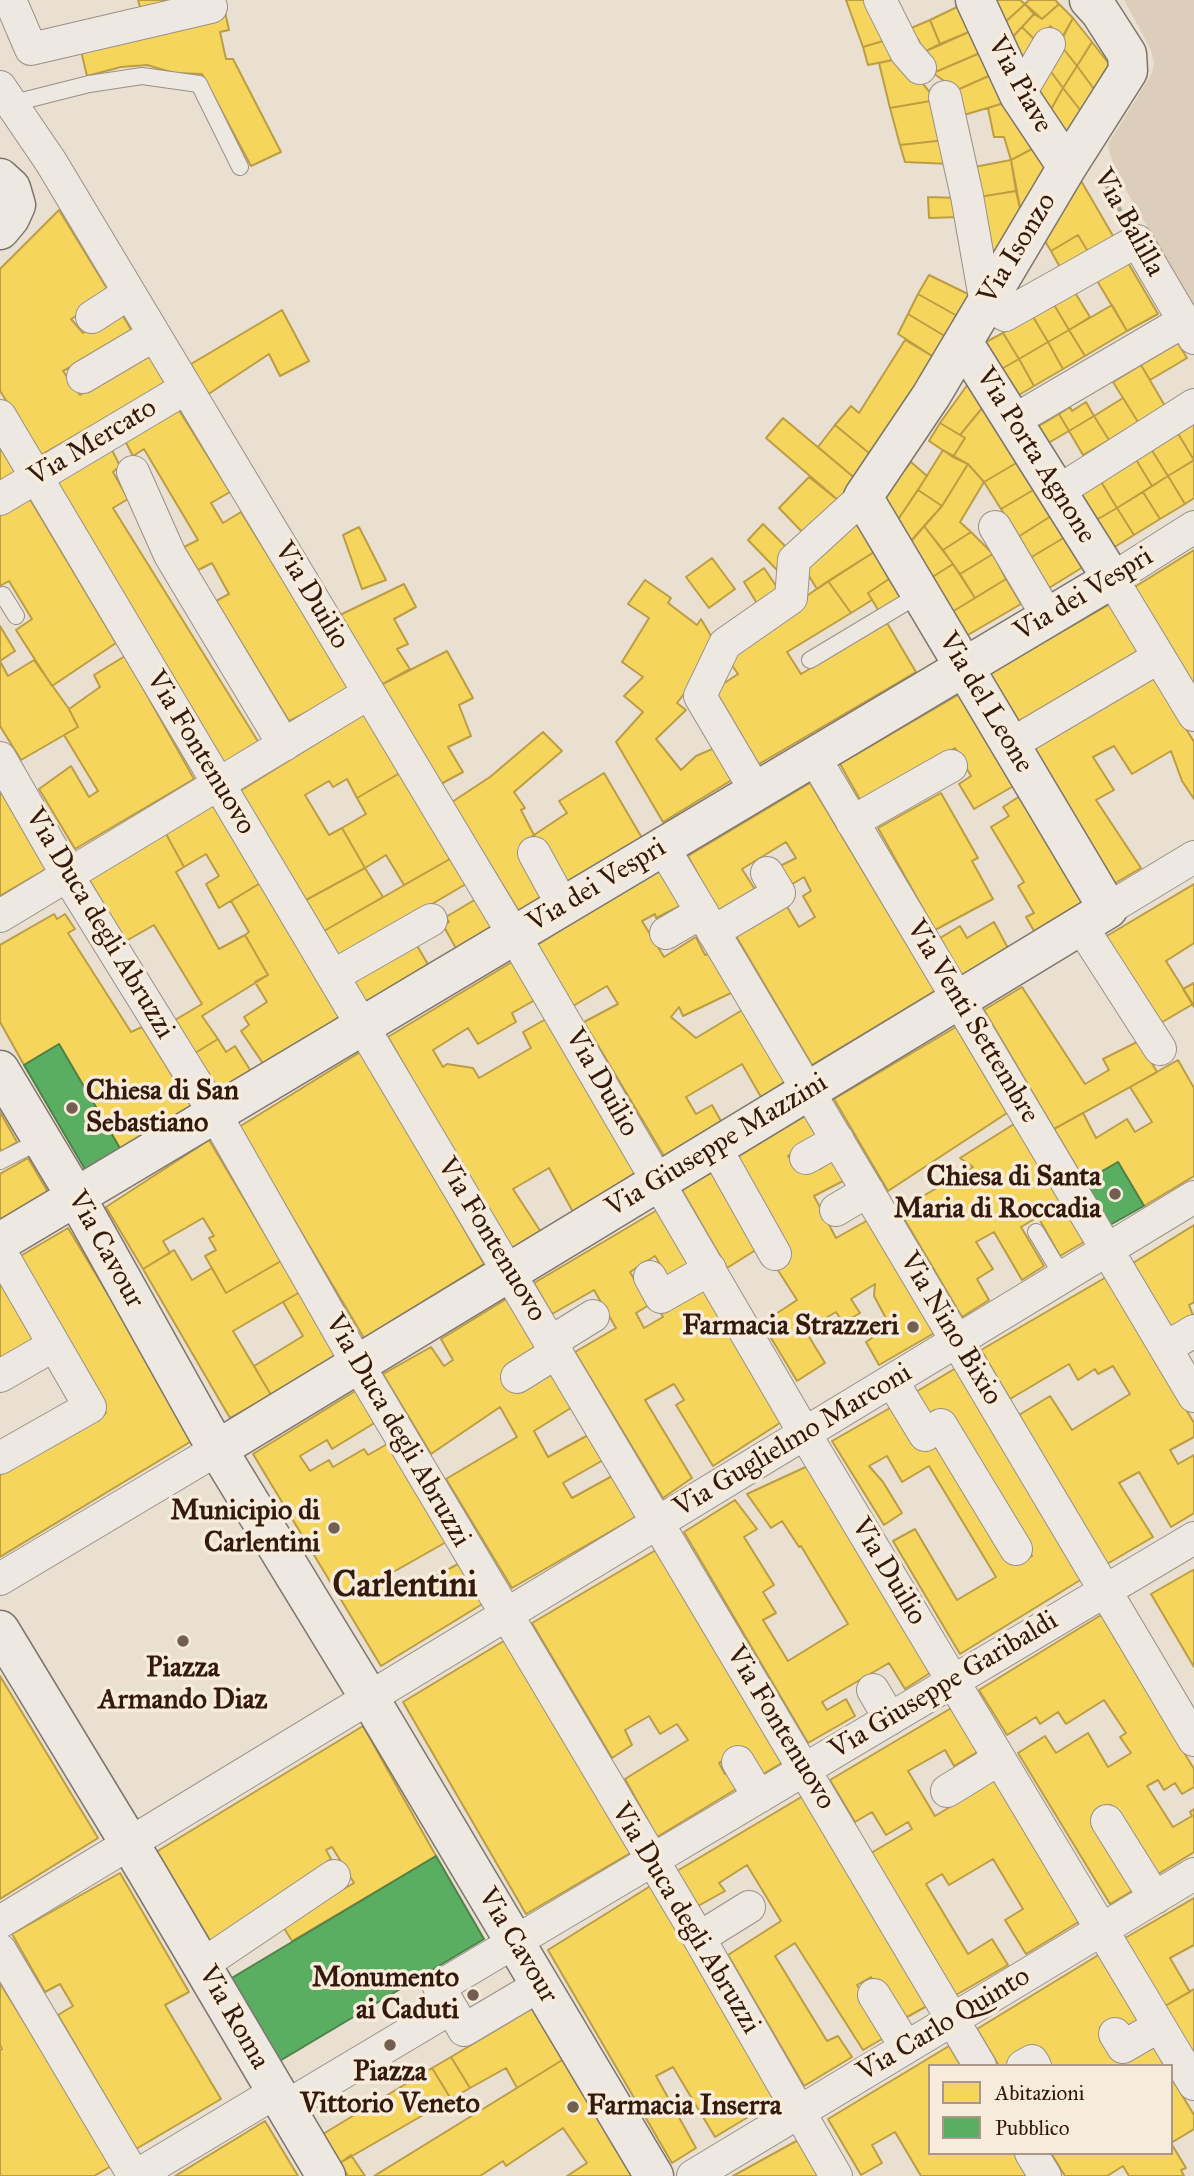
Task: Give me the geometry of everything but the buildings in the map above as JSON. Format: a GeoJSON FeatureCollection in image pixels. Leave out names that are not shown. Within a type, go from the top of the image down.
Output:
{"type":"FeatureCollection","features":[{"type":"Feature","properties":{"kind":"street"},"geometry":{"type":"LineString","coordinates":[[10,0],[31,49],[211,7]]}},
{"type":"Feature","properties":{"kind":"street","name":"Via Piave"},"geometry":{"type":"LineString","coordinates":[[975,0],[1018,95],[1075,155]]}},
{"type":"Feature","properties":{"kind":"street","name":"Via Isonzo"},"geometry":{"type":"LineString","coordinates":[[863,497],[931,396],[1075,155],[1128,72],[1127,54],[1089,0]]}},
{"type":"Feature","properties":{"kind":"street"},"geometry":{"type":"LineString","coordinates":[[886,2],[905,51],[920,68]]}},
{"type":"Feature","properties":{"kind":"street"},"geometry":{"type":"LineString","coordinates":[[1018,95],[1049,44]]}},
{"type":"Feature","properties":{"kind":"street","name":"Via Duilio"},"geometry":{"type":"LineString","coordinates":[[5,95],[51,162],[514,935],[805,1434],[1194,2084]]}},
{"type":"Feature","properties":{"kind":"street"},"geometry":{"type":"LineString","coordinates":[[944,97],[967,196],[986,304],[1005,315],[1137,241]]}},
{"type":"Feature","properties":{"kind":"street"},"geometry":{"type":"LineString","coordinates":[[0,230],[16,205],[6,183],[51,162]]}},
{"type":"Feature","properties":{"kind":"street","name":"Via Balilla"},"geometry":{"type":"LineString","coordinates":[[1137,241],[1189,330]]}},
{"type":"Feature","properties":{"kind":"street"},"geometry":{"type":"LineString","coordinates":[[92,317],[129,293]]}},
{"type":"Feature","properties":{"kind":"street"},"geometry":{"type":"LineString","coordinates":[[1013,421],[1189,330]]}},
{"type":"Feature","properties":{"kind":"street"},"geometry":{"type":"LineString","coordinates":[[83,377],[154,335]]}},
{"type":"Feature","properties":{"kind":"street","name":"Via Porta Agnone"},"geometry":{"type":"LineString","coordinates":[[963,342],[1194,715]]}},
{"type":"Feature","properties":{"kind":"street","name":"Via Mercato"},"geometry":{"type":"LineString","coordinates":[[0,499],[186,388]]}},
{"type":"Feature","properties":{"kind":"street"},"geometry":{"type":"LineString","coordinates":[[1058,492],[1194,405]]}},
{"type":"Feature","properties":{"kind":"street","name":"Via Fontenuovo"},"geometry":{"type":"LineString","coordinates":[[0,416],[805,1770],[860,1838],[953,2020],[979,2064]]}},
{"type":"Feature","properties":{"kind":"street"},"geometry":{"type":"LineString","coordinates":[[133,472],[170,555],[284,745]]}},
{"type":"Feature","properties":{"kind":"street"},"geometry":{"type":"LineString","coordinates":[[756,791],[699,696],[720,654],[791,598],[794,561],[863,497]]}},
{"type":"Feature","properties":{"kind":"street","name":"Via del Leone"},"geometry":{"type":"LineString","coordinates":[[863,497],[1010,745],[1094,917]]}},
{"type":"Feature","properties":{"kind":"street"},"geometry":{"type":"LineString","coordinates":[[995,527],[1048,617]]}},
{"type":"Feature","properties":{"kind":"street","name":"Via dei Vespri"},"geometry":{"type":"LineString","coordinates":[[0,1242],[1112,579],[1194,527]]}},
{"type":"Feature","properties":{"kind":"street"},"geometry":{"type":"LineString","coordinates":[[1010,745],[1159,657]]}},
{"type":"Feature","properties":{"kind":"street"},"geometry":{"type":"LineString","coordinates":[[0,916],[369,694]]}},
{"type":"Feature","properties":{"kind":"street","name":"Via Venti Settembre"},"geometry":{"type":"LineString","coordinates":[[814,757],[1194,1396]]}},
{"type":"Feature","properties":{"kind":"street","name":"Via Duca degli Abruzzi"},"geometry":{"type":"LineString","coordinates":[[0,758],[67,875],[215,1114],[357,1363],[699,1938],[836,2176]]}},
{"type":"Feature","properties":{"kind":"street"},"geometry":{"type":"LineString","coordinates":[[852,822],[951,766]]}},
{"type":"Feature","properties":{"kind":"street","name":"Via Nino Bixio"},"geometry":{"type":"LineString","coordinates":[[663,846],[1194,1740]]}},
{"type":"Feature","properties":{"kind":"street"},"geometry":{"type":"LineString","coordinates":[[534,853],[563,906]]}},
{"type":"Feature","properties":{"kind":"street","name":"Via Giuseppe Mazzini"},"geometry":{"type":"LineString","coordinates":[[222,1438],[357,1363],[1194,857]]}},
{"type":"Feature","properties":{"kind":"street"},"geometry":{"type":"LineString","coordinates":[[666,933],[708,922],[779,893],[767,873]]}},
{"type":"Feature","properties":{"kind":"street"},"geometry":{"type":"LineString","coordinates":[[1094,917],[1160,1049]]}},
{"type":"Feature","properties":{"kind":"street"},"geometry":{"type":"LineString","coordinates":[[333,976],[431,920]]}},
{"type":"Feature","properties":{"kind":"street","name":"Via Cavour"},"geometry":{"type":"LineString","coordinates":[[0,1070],[381,1700],[514,1942],[654,2176]]}},
{"type":"Feature","properties":{"kind":"street"},"geometry":{"type":"LineString","coordinates":[[806,1158],[838,1140]]}},
{"type":"Feature","properties":{"kind":"street"},"geometry":{"type":"LineString","coordinates":[[715,1147],[775,1254]]}},
{"type":"Feature","properties":{"kind":"street"},"geometry":{"type":"LineString","coordinates":[[836,1210],[868,1191]]}},
{"type":"Feature","properties":{"kind":"street","name":"Via Guglielmo Marconi"},"geometry":{"type":"LineString","coordinates":[[126,1853],[381,1700],[506,1615],[1194,1197]]}},
{"type":"Feature","properties":{"kind":"street"},"geometry":{"type":"LineString","coordinates":[[0,1251],[90,1407],[0,1458]]}},
{"type":"Feature","properties":{"kind":"street"},"geometry":{"type":"LineString","coordinates":[[650,1277],[661,1297],[710,1269]]}},
{"type":"Feature","properties":{"kind":"street"},"geometry":{"type":"LineString","coordinates":[[517,1377],[593,1316]]}},
{"type":"Feature","properties":{"kind":"street"},"geometry":{"type":"LineString","coordinates":[[1166,1348],[1194,1331]]}},
{"type":"Feature","properties":{"kind":"street"},"geometry":{"type":"LineString","coordinates":[[0,1376],[54,1345]]}},
{"type":"Feature","properties":{"kind":"street"},"geometry":{"type":"LineString","coordinates":[[892,1381],[925,1435],[941,1425],[1016,1549]]}},
{"type":"Feature","properties":{"kind":"street"},"geometry":{"type":"LineString","coordinates":[[0,1579],[222,1438]]}},
{"type":"Feature","properties":{"kind":"street","name":"Via Giuseppe Garibaldi"},"geometry":{"type":"LineString","coordinates":[[452,2008],[439,1987],[1194,1538]]}},
{"type":"Feature","properties":{"kind":"street","name":"Via Roma"},"geometry":{"type":"LineString","coordinates":[[0,1630],[126,1853],[202,1965],[326,2176]]}},
{"type":"Feature","properties":{"kind":"street"},"geometry":{"type":"LineString","coordinates":[[873,1690],[890,1718]]}},
{"type":"Feature","properties":{"kind":"street"},"geometry":{"type":"LineString","coordinates":[[947,1791],[999,1759]]}},
{"type":"Feature","properties":{"kind":"street"},"geometry":{"type":"LineString","coordinates":[[738,1762],[759,1797]]}},
{"type":"Feature","properties":{"kind":"street"},"geometry":{"type":"LineString","coordinates":[[1107,1821],[1155,1898]]}},
{"type":"Feature","properties":{"kind":"street"},"geometry":{"type":"LineString","coordinates":[[0,1922],[126,1853]]}},
{"type":"Feature","properties":{"kind":"street","name":"Via Carlo Quinto"},"geometry":{"type":"LineString","coordinates":[[693,2176],[1194,1874]]}},
{"type":"Feature","properties":{"kind":"street"},"geometry":{"type":"LineString","coordinates":[[202,1965],[334,1876]]}},
{"type":"Feature","properties":{"kind":"street"},"geometry":{"type":"LineString","coordinates":[[699,1938],[749,1907]]}},
{"type":"Feature","properties":{"kind":"street"},"geometry":{"type":"LineString","coordinates":[[0,1950],[135,2176],[452,2008],[464,2029],[540,1985]]}},
{"type":"Feature","properties":{"kind":"street"},"geometry":{"type":"LineString","coordinates":[[874,1995],[906,2047]]}},
{"type":"Feature","properties":{"kind":"street"},"geometry":{"type":"LineString","coordinates":[[1115,2034],[1123,2047],[1159,2026]]}},
{"type":"Feature","properties":{"kind":"street"},"geometry":{"type":"LineString","coordinates":[[1032,2155],[1045,2176]]}},
{"type":"Feature","properties":{"kind":"lane"},"geometry":{"type":"LineString","coordinates":[[5,95],[142,76],[199,84],[240,167]]}},
{"type":"Feature","properties":{"kind":"lane"},"geometry":{"type":"LineString","coordinates":[[810,660],[920,594]]}},
{"type":"Feature","properties":{"kind":"lane"},"geometry":{"type":"LineString","coordinates":[[0,597],[3,595],[16,616]]}},
{"type":"Feature","properties":{"kind":"lane"},"geometry":{"type":"LineString","coordinates":[[0,1161],[42,1140]]}},
{"type":"Feature","properties":{"kind":"lane"},"geometry":{"type":"LineString","coordinates":[[1036,1232],[1063,1277]]}},
{"type":"Feature","properties":{"kind":"path","name":"Via Balilla"},"geometry":{"type":"LineString","coordinates":[[1075,155],[1137,241]]}},
{"type":"Feature","properties":{"kind":"shaded area"},"geometry":{"type":"Polygon","coordinates":[[[1124,0],[1194,0],[1194,305],[1118,177],[1110,154],[1108,144],[1152,73],[1154,63],[1151,50],[1124,0]]]}},
{"type":"Feature","properties":{"kind":"place","name":"Chiesa di San Sebastiano"},"geometry":{"type":"Point","coordinates":[72,1108]}},
{"type":"Feature","properties":{"kind":"place","name":"Chiesa di Santa Maria di Roccadia"},"geometry":{"type":"Point","coordinates":[1115,1194]}},
{"type":"Feature","properties":{"kind":"place","name":"Farmacia Strazzeri"},"geometry":{"type":"Point","coordinates":[913,1327]}},
{"type":"Feature","properties":{"kind":"place","name":"Municipio di Carlentini"},"geometry":{"type":"Point","coordinates":[334,1528]}},
{"type":"Feature","properties":{"kind":"place","name":"Piazza Armando Diaz"},"geometry":{"type":"Point","coordinates":[183,1641]}},
{"type":"Feature","properties":{"kind":"place","name":"Monumento ai Caduti"},"geometry":{"type":"Point","coordinates":[473,1995]}},
{"type":"Feature","properties":{"kind":"place","name":"Piazza Vittorio Veneto"},"geometry":{"type":"Point","coordinates":[390,2045]}},
{"type":"Feature","properties":{"kind":"place","name":"Farmacia Inserra"},"geometry":{"type":"Point","coordinates":[573,2107]}},
{"type":"Feature","properties":{"kind":"district","name":"Carlentini"},"geometry":{"type":"Point","coordinates":[405,1587]}}]}
